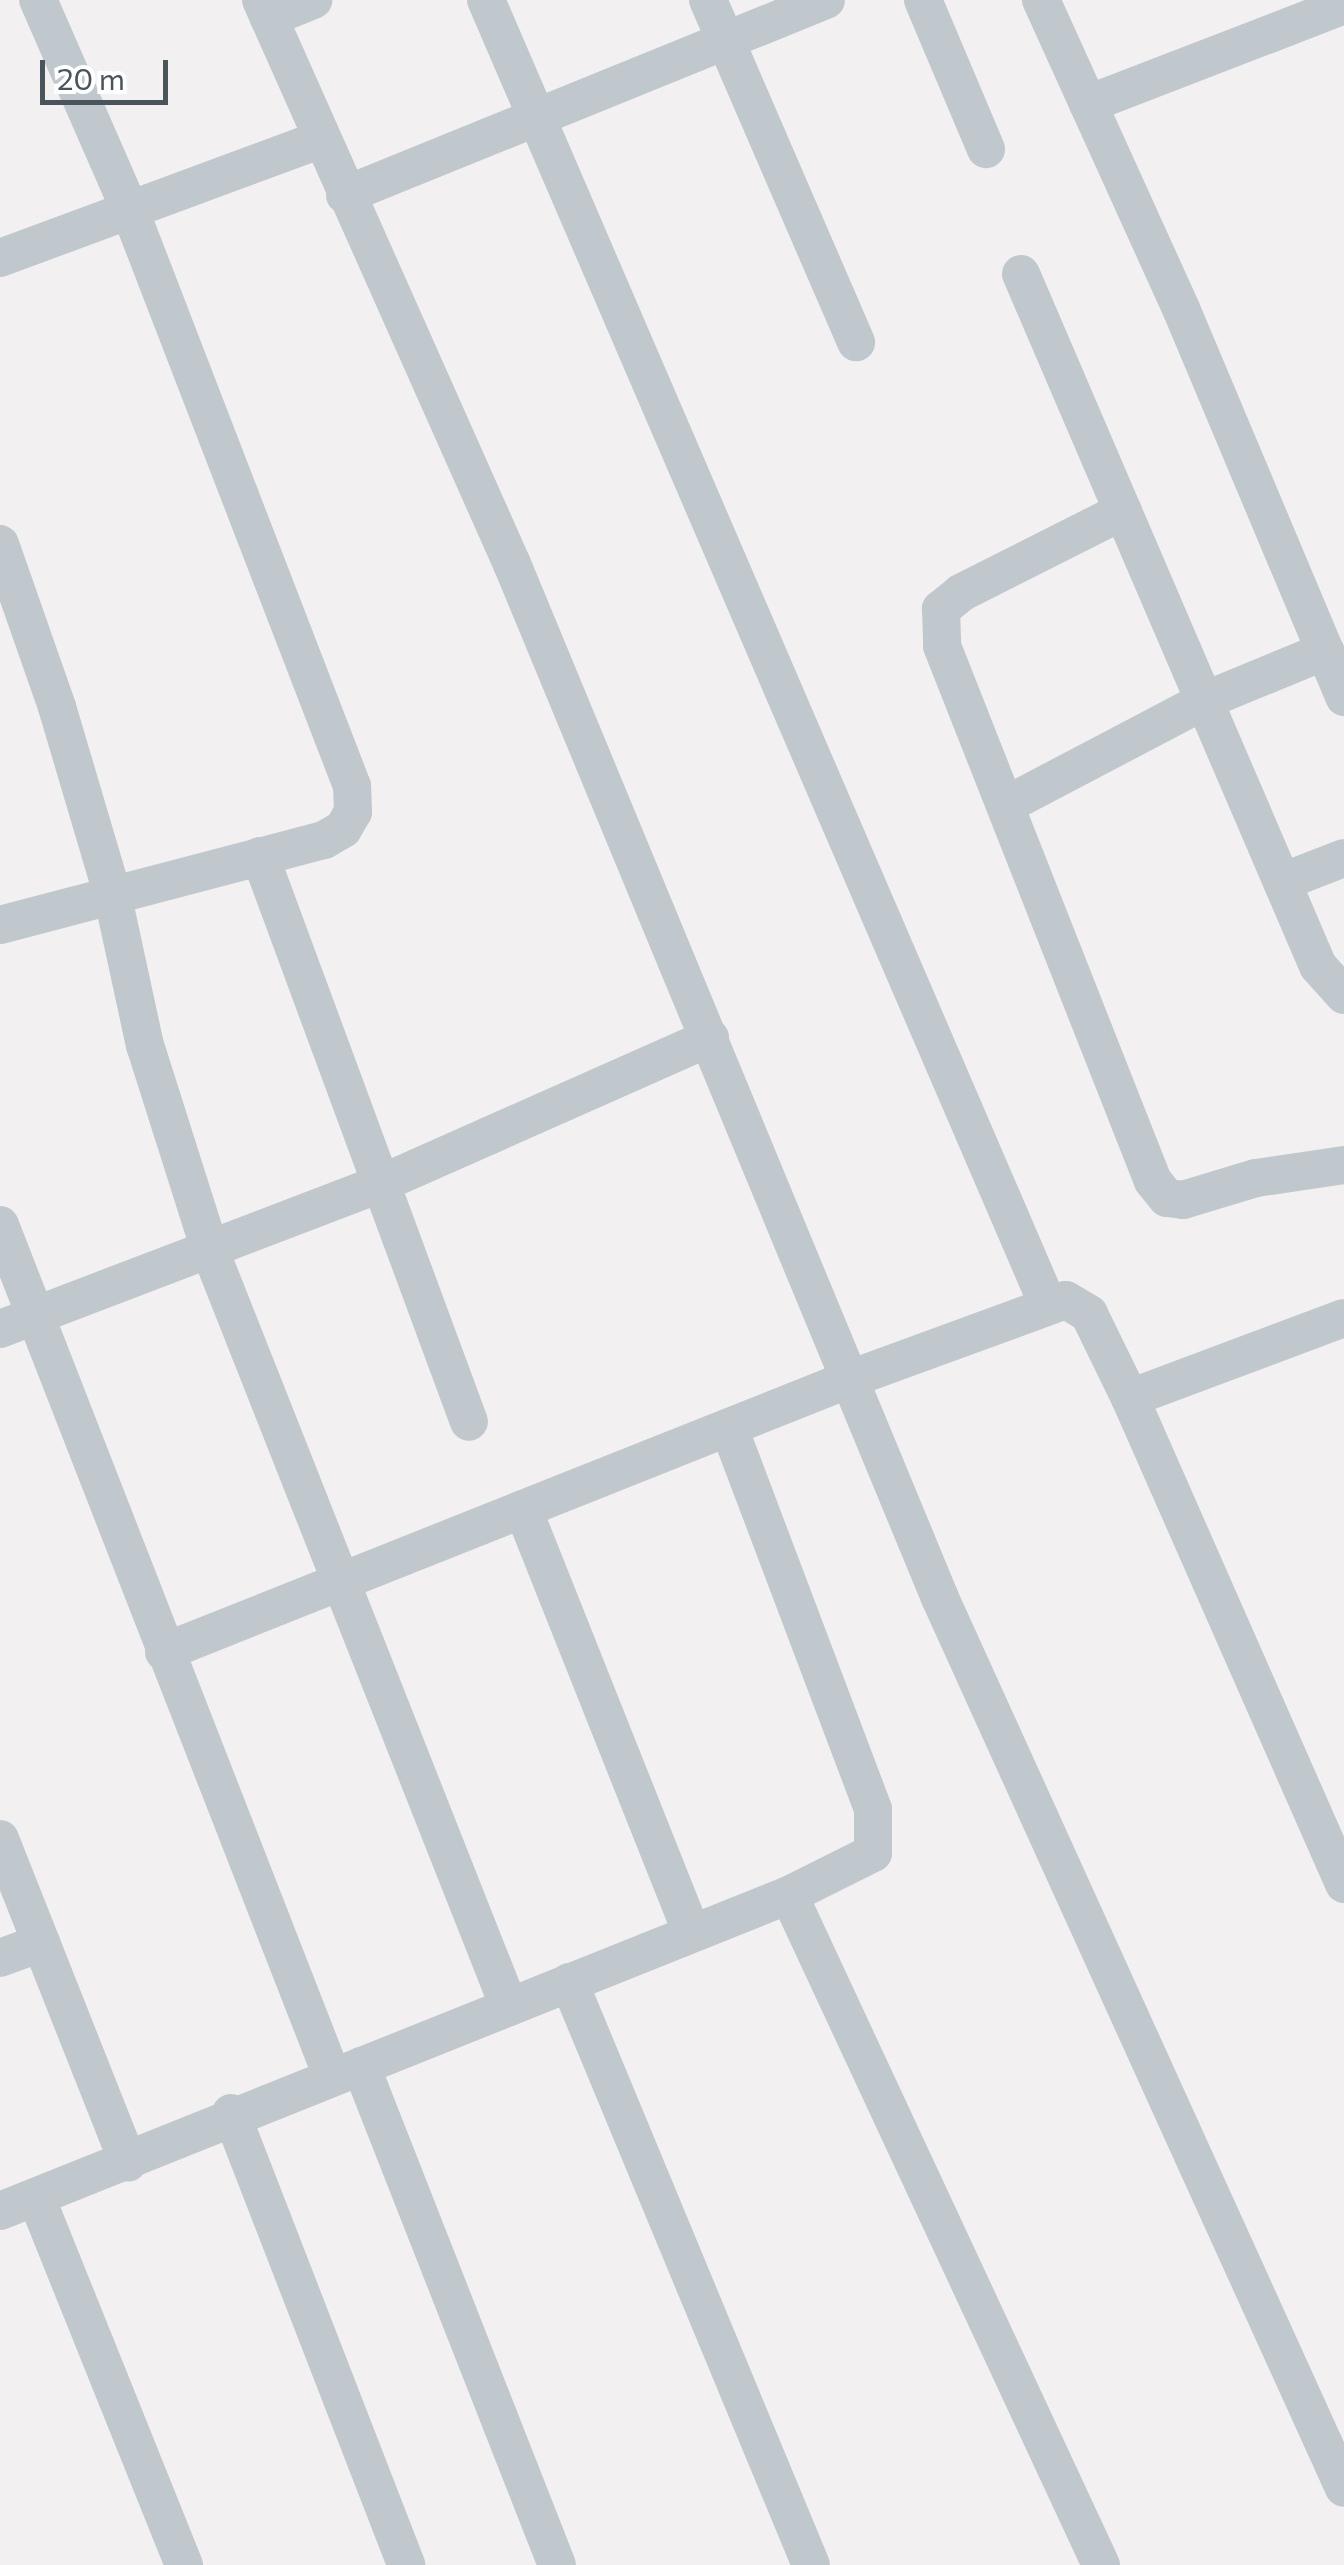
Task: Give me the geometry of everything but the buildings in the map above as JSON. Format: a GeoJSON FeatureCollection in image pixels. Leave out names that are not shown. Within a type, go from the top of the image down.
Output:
{"type":"FeatureCollection","features":[{"type":"Feature","properties":{"kind":"street"},"geometry":{"type":"LineString","coordinates":[[0,925],[260,856],[343,829],[353,812],[352,786],[128,208],[38,0]]}},
{"type":"Feature","properties":{"kind":"street"},"geometry":{"type":"LineString","coordinates":[[312,0],[265,9],[512,564],[848,1380],[1130,2027],[1344,2488]]}},
{"type":"Feature","properties":{"kind":"street"},"geometry":{"type":"LineString","coordinates":[[486,0],[1048,1305]]}},
{"type":"Feature","properties":{"kind":"street"},"geometry":{"type":"LineString","coordinates":[[708,0],[856,342]]}},
{"type":"Feature","properties":{"kind":"street"},"geometry":{"type":"LineString","coordinates":[[345,195],[826,0]]}},
{"type":"Feature","properties":{"kind":"street"},"geometry":{"type":"LineString","coordinates":[[924,0],[986,149]]}},
{"type":"Feature","properties":{"kind":"street"},"geometry":{"type":"LineString","coordinates":[[1040,0],[1344,697]]}},
{"type":"Feature","properties":{"kind":"street"},"geometry":{"type":"LineString","coordinates":[[1088,104],[1344,6]]}},
{"type":"Feature","properties":{"kind":"street"},"geometry":{"type":"LineString","coordinates":[[0,258],[321,140]]}},
{"type":"Feature","properties":{"kind":"street"},"geometry":{"type":"LineString","coordinates":[[1021,274],[1318,966],[1344,995]]}},
{"type":"Feature","properties":{"kind":"street"},"geometry":{"type":"LineString","coordinates":[[1123,511],[941,608],[942,646],[1152,1182],[1167,1198],[1184,1200],[1256,1178],[1344,1164]]}},
{"type":"Feature","properties":{"kind":"street"},"geometry":{"type":"LineString","coordinates":[[0,544],[112,893],[144,1045],[211,1253],[510,2007]]}},
{"type":"Feature","properties":{"kind":"street"},"geometry":{"type":"LineString","coordinates":[[1006,805],[1206,700],[1325,650]]}},
{"type":"Feature","properties":{"kind":"street"},"geometry":{"type":"LineString","coordinates":[[260,856],[470,1422]]}},
{"type":"Feature","properties":{"kind":"street"},"geometry":{"type":"LineString","coordinates":[[1282,882],[1344,858]]}},
{"type":"Feature","properties":{"kind":"street"},"geometry":{"type":"LineString","coordinates":[[16,1324],[211,1253],[380,1184],[710,1038]]}},
{"type":"Feature","properties":{"kind":"street"},"geometry":{"type":"LineString","coordinates":[[0,1225],[16,1324],[164,1652],[557,2565]]}},
{"type":"Feature","properties":{"kind":"street"},"geometry":{"type":"LineString","coordinates":[[164,1652],[848,1380],[1066,1300],[1089,1314],[1130,1398],[1344,1884]]}},
{"type":"Feature","properties":{"kind":"street"},"geometry":{"type":"LineString","coordinates":[[1130,1398],[1344,1318]]}},
{"type":"Feature","properties":{"kind":"street"},"geometry":{"type":"LineString","coordinates":[[0,2211],[128,2163],[231,2113],[789,1895],[858,1866],[873,1853],[878,1835],[874,1809],[729,1428]]}},
{"type":"Feature","properties":{"kind":"street"},"geometry":{"type":"LineString","coordinates":[[523,1509],[691,1932]]}},
{"type":"Feature","properties":{"kind":"street"},"geometry":{"type":"LineString","coordinates":[[0,1839],[128,2163]]}},
{"type":"Feature","properties":{"kind":"street"},"geometry":{"type":"LineString","coordinates":[[789,1895],[1102,2565]]}},
{"type":"Feature","properties":{"kind":"street"},"geometry":{"type":"LineString","coordinates":[[0,1958],[41,1943]]}},
{"type":"Feature","properties":{"kind":"street"},"geometry":{"type":"LineString","coordinates":[[569,1982],[811,2565]]}},
{"type":"Feature","properties":{"kind":"street"},"geometry":{"type":"LineString","coordinates":[[231,2113],[406,2565]]}},
{"type":"Feature","properties":{"kind":"street"},"geometry":{"type":"LineString","coordinates":[[36,2197],[184,2565]]}}]}
